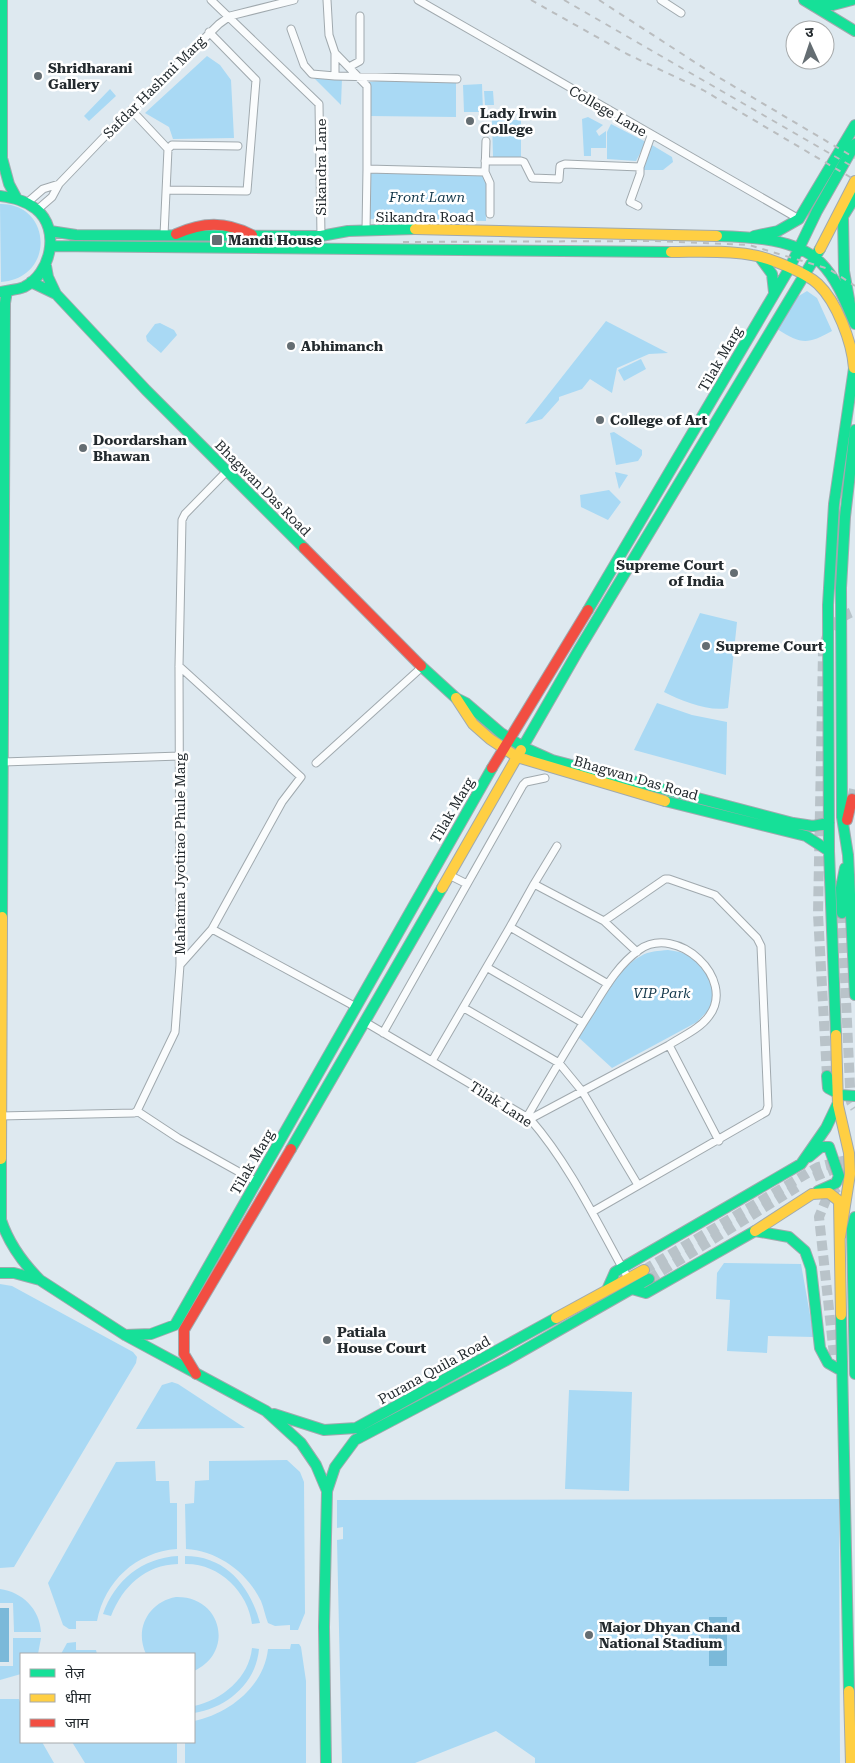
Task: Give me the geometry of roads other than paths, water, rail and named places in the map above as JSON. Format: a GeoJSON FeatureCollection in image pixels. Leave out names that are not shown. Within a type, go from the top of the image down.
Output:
{"type":"FeatureCollection","features":[{"type":"Feature","properties":{"kind":"main road"},"geometry":{"type":"LineString","coordinates":[[2,0],[1,160],[16,197]]}},
{"type":"Feature","properties":{"kind":"main road"},"geometry":{"type":"LineString","coordinates":[[808,2],[833,5],[852,0]]}},
{"type":"Feature","properties":{"kind":"main road"},"geometry":{"type":"LineString","coordinates":[[808,2],[855,31]]}},
{"type":"Feature","properties":{"kind":"main road"},"geometry":{"type":"LineString","coordinates":[[812,208],[855,125]]}},
{"type":"Feature","properties":{"kind":"main road"},"geometry":{"type":"LineString","coordinates":[[748,237],[778,231],[799,219],[812,208],[855,144]]}},
{"type":"Feature","properties":{"kind":"main road"},"geometry":{"type":"LineString","coordinates":[[817,261],[842,204],[855,181]]}},
{"type":"Feature","properties":{"kind":"main road"},"geometry":{"type":"LineString","coordinates":[[0,196],[16,197],[28,202],[38,210],[50,231],[50,246],[46,266],[31,282],[21,288],[4,291],[1,1220],[18,1259],[40,1280],[124,1335],[266,1411],[301,1443],[316,1465],[327,1491],[324,1627],[326,1763]]}},
{"type":"Feature","properties":{"kind":"main road"},"geometry":{"type":"LineString","coordinates":[[817,261],[855,197]]}},
{"type":"Feature","properties":{"kind":"main road","name":"Tilak Marg"},"geometry":{"type":"LineString","coordinates":[[124,1335],[145,1336],[165,1332],[175,1325],[509,738],[565,650],[789,269],[798,250],[812,208]]}},
{"type":"Feature","properties":{"kind":"main road"},"geometry":{"type":"LineString","coordinates":[[843,216],[854,321]]}},
{"type":"Feature","properties":{"kind":"main road","name":"Sikandra Road"},"geometry":{"type":"LineString","coordinates":[[50,231],[76,235],[321,236],[366,230],[730,236],[748,237],[798,250],[817,261]]}},
{"type":"Feature","properties":{"kind":"main road"},"geometry":{"type":"LineString","coordinates":[[729,252],[738,246],[736,240],[730,236]]}},
{"type":"Feature","properties":{"kind":"main road"},"geometry":{"type":"LineString","coordinates":[[50,246],[68,244],[729,252],[758,256],[804,274],[828,295],[852,338],[854,358],[854,372],[834,504],[829,576],[829,851],[837,1099],[848,1153],[850,1174],[840,1237]]}},
{"type":"Feature","properties":{"kind":"main road"},"geometry":{"type":"LineString","coordinates":[[758,256],[772,274],[774,293]]}},
{"type":"Feature","properties":{"kind":"main road"},"geometry":{"type":"LineString","coordinates":[[817,261],[829,276],[854,321]]}},
{"type":"Feature","properties":{"kind":"main road","name":"Tilak Marg"},"geometry":{"type":"LineString","coordinates":[[196,1374],[186,1363],[182,1351],[184,1330],[365,1022],[578,651],[804,274],[817,261]]}},
{"type":"Feature","properties":{"kind":"main road","name":"Bhagwan Das Road"},"geometry":{"type":"LineString","coordinates":[[46,266],[48,277],[56,294],[186,432],[228,470],[422,667],[456,698],[466,703],[509,738],[552,760],[594,772],[808,826],[829,823]]}},
{"type":"Feature","properties":{"kind":"main road","name":"Bhagwan Das Road"},"geometry":{"type":"LineString","coordinates":[[31,282],[56,294]]}},
{"type":"Feature","properties":{"kind":"main road"},"geometry":{"type":"LineString","coordinates":[[855,430],[841,570],[842,817],[848,855],[855,995]]}},
{"type":"Feature","properties":{"kind":"main road"},"geometry":{"type":"LineString","coordinates":[[653,501],[665,508]]}},
{"type":"Feature","properties":{"kind":"main road","name":"Bhagwan Das Road"},"geometry":{"type":"LineString","coordinates":[[456,698],[460,709],[503,749],[517,757],[684,806],[806,836],[829,851]]}},
{"type":"Feature","properties":{"kind":"main road"},"geometry":{"type":"LineString","coordinates":[[845,834],[852,799]]}},
{"type":"Feature","properties":{"kind":"main road"},"geometry":{"type":"LineString","coordinates":[[760,826],[762,815]]}},
{"type":"Feature","properties":{"kind":"main road"},"geometry":{"type":"LineString","coordinates":[[842,913],[841,888],[848,855]]}},
{"type":"Feature","properties":{"kind":"main road"},"geometry":{"type":"LineString","coordinates":[[827,1076],[828,1088],[837,1099]]}},
{"type":"Feature","properties":{"kind":"main road"},"geometry":{"type":"LineString","coordinates":[[837,1099],[855,1096]]}},
{"type":"Feature","properties":{"kind":"main road","name":"Purana Quila Road"},"geometry":{"type":"LineString","coordinates":[[607,1290],[615,1272],[801,1164],[826,1128],[837,1099]]}},
{"type":"Feature","properties":{"kind":"main road"},"geometry":{"type":"LineString","coordinates":[[632,1288],[646,1293],[755,1231],[812,1194],[838,1180],[831,1149],[827,1146],[821,1147],[801,1164]]}},
{"type":"Feature","properties":{"kind":"main road"},"geometry":{"type":"LineString","coordinates":[[812,1194],[829,1193],[839,1201],[845,1590],[852,1763]]}},
{"type":"Feature","properties":{"kind":"main road"},"geometry":{"type":"LineString","coordinates":[[855,1217],[852,1229],[855,1374]]}},
{"type":"Feature","properties":{"kind":"main road"},"geometry":{"type":"LineString","coordinates":[[755,1231],[775,1233],[793,1239],[803,1248],[810,1264],[821,1354],[836,1370],[842,1371]]}},
{"type":"Feature","properties":{"kind":"main road"},"geometry":{"type":"LineString","coordinates":[[0,1273],[14,1273],[40,1280]]}},
{"type":"Feature","properties":{"kind":"main road","name":"Purana Quila Road"},"geometry":{"type":"LineString","coordinates":[[266,1411],[316,1430],[336,1432],[365,1423],[628,1278],[647,1274],[632,1288],[505,1361],[354,1440],[336,1467],[327,1491]]}},
{"type":"Feature","properties":{"kind":"main road"},"geometry":{"type":"LineString","coordinates":[[834,1354],[842,1371]]}},
{"type":"Feature","properties":{"kind":"main road"},"geometry":{"type":"LineString","coordinates":[[336,1432],[346,1450]]}},
{"type":"Feature","properties":{"kind":"street","name":"Sikandra Lane"},"geometry":{"type":"LineString","coordinates":[[211,0],[230,16],[319,104],[321,236]]}},
{"type":"Feature","properties":{"kind":"street","name":"Safdar Hashmi Marg"},"geometry":{"type":"LineString","coordinates":[[38,210],[52,197],[59,184],[209,32],[230,16],[271,3],[294,0]]}},
{"type":"Feature","properties":{"kind":"street"},"geometry":{"type":"LineString","coordinates":[[327,0],[329,35],[335,53],[335,76]]}},
{"type":"Feature","properties":{"kind":"street","name":"College Lane"},"geometry":{"type":"LineString","coordinates":[[418,0],[651,136],[799,219]]}},
{"type":"Feature","properties":{"kind":"street"},"geometry":{"type":"LineString","coordinates":[[661,0],[680,12]]}},
{"type":"Feature","properties":{"kind":"street"},"geometry":{"type":"LineString","coordinates":[[349,67],[360,61],[360,16]]}},
{"type":"Feature","properties":{"kind":"street"},"geometry":{"type":"LineString","coordinates":[[291,29],[299,42],[304,65],[312,74],[357,75],[377,78],[457,79]]}},
{"type":"Feature","properties":{"kind":"street"},"geometry":{"type":"LineString","coordinates":[[167,190],[247,191],[256,80],[209,32]]}},
{"type":"Feature","properties":{"kind":"street"},"geometry":{"type":"LineString","coordinates":[[335,53],[367,86],[366,230]]}},
{"type":"Feature","properties":{"kind":"street"},"geometry":{"type":"LineString","coordinates":[[137,116],[168,149],[168,235]]}},
{"type":"Feature","properties":{"kind":"street"},"geometry":{"type":"LineString","coordinates":[[638,206],[630,202],[651,136]]}},
{"type":"Feature","properties":{"kind":"street"},"geometry":{"type":"LineString","coordinates":[[486,141],[485,172],[490,183],[490,214]]}},
{"type":"Feature","properties":{"kind":"street"},"geometry":{"type":"LineString","coordinates":[[168,149],[172,145],[238,146]]}},
{"type":"Feature","properties":{"kind":"street"},"geometry":{"type":"LineString","coordinates":[[485,161],[521,160],[534,179],[558,179],[558,170],[564,164],[640,167]]}},
{"type":"Feature","properties":{"kind":"street"},"geometry":{"type":"LineString","coordinates":[[367,169],[390,167],[465,168],[485,172]]}},
{"type":"Feature","properties":{"kind":"street"},"geometry":{"type":"LineString","coordinates":[[28,202],[43,189],[59,184]]}},
{"type":"Feature","properties":{"kind":"street","name":"Mahatma Jyotirao Phule Marg"},"geometry":{"type":"LineString","coordinates":[[137,1111],[175,1032],[180,966],[178,666],[182,520],[185,514],[228,470]]}},
{"type":"Feature","properties":{"kind":"street"},"geometry":{"type":"LineString","coordinates":[[178,666],[301,777],[282,802],[212,929],[180,966]]}},
{"type":"Feature","properties":{"kind":"street"},"geometry":{"type":"LineString","coordinates":[[316,763],[422,667]]}},
{"type":"Feature","properties":{"kind":"street"},"geometry":{"type":"LineString","coordinates":[[3,762],[180,756]]}},
{"type":"Feature","properties":{"kind":"street"},"geometry":{"type":"LineString","coordinates":[[383,1033],[523,785],[526,782],[545,778]]}},
{"type":"Feature","properties":{"kind":"street"},"geometry":{"type":"LineString","coordinates":[[432,1061],[488,968],[557,846]]}},
{"type":"Feature","properties":{"kind":"street"},"geometry":{"type":"LineString","coordinates":[[449,875],[467,884]]}},
{"type":"Feature","properties":{"kind":"street"},"geometry":{"type":"LineString","coordinates":[[592,1212],[719,1141],[765,1114],[768,1110],[761,946],[757,938],[714,895],[670,879],[665,879],[604,921]]}},
{"type":"Feature","properties":{"kind":"street"},"geometry":{"type":"LineString","coordinates":[[534,884],[604,921],[637,952]]}},
{"type":"Feature","properties":{"kind":"street"},"geometry":{"type":"LineString","coordinates":[[510,927],[608,984]]}},
{"type":"Feature","properties":{"kind":"street"},"geometry":{"type":"LineString","coordinates":[[212,929],[356,1006]]}},
{"type":"Feature","properties":{"kind":"street"},"geometry":{"type":"LineString","coordinates":[[651,944],[670,944],[685,948],[701,960],[709,971],[713,982],[714,1006],[709,1016],[669,1045],[529,1118],[583,1023],[608,984],[625,963],[637,952],[651,944]]}},
{"type":"Feature","properties":{"kind":"street"},"geometry":{"type":"LineString","coordinates":[[488,968],[583,1023]]}},
{"type":"Feature","properties":{"kind":"street"},"geometry":{"type":"LineString","coordinates":[[464,1008],[559,1063],[582,1091],[638,1185]]}},
{"type":"Feature","properties":{"kind":"street","name":"Tilak Lane"},"geometry":{"type":"LineString","coordinates":[[365,1022],[529,1118],[544,1135],[592,1212],[628,1278]]}},
{"type":"Feature","properties":{"kind":"street"},"geometry":{"type":"LineString","coordinates":[[669,1045],[719,1141]]}},
{"type":"Feature","properties":{"kind":"street"},"geometry":{"type":"LineString","coordinates":[[1,1116],[122,1115],[137,1111],[178,1138],[257,1182]]}},
{"type":"Feature","properties":{"kind":"tunnel"},"geometry":{"type":"LineString","coordinates":[[827,1076],[818,914],[823,652],[829,632],[842,617],[855,611]]}},
{"type":"Feature","properties":{"kind":"tunnel"},"geometry":{"type":"LineString","coordinates":[[852,799],[855,785]]}},
{"type":"Feature","properties":{"kind":"tunnel"},"geometry":{"type":"LineString","coordinates":[[842,913],[851,1102],[855,1108]]}},
{"type":"Feature","properties":{"kind":"tunnel"},"geometry":{"type":"LineString","coordinates":[[644,1270],[818,1167],[855,1158]]}},
{"type":"Feature","properties":{"kind":"tunnel"},"geometry":{"type":"LineString","coordinates":[[814,1177],[831,1170],[855,1167]]}},
{"type":"Feature","properties":{"kind":"tunnel"},"geometry":{"type":"LineString","coordinates":[[834,1355],[819,1217],[828,1195],[843,1183],[855,1180]]}},
{"type":"Feature","properties":{"kind":"tunnel"},"geometry":{"type":"LineString","coordinates":[[649,1279],[797,1187]]}},
{"type":"Feature","properties":{"kind":"railway"},"geometry":{"type":"LineString","coordinates":[[531,0],[627,54],[703,90],[855,180]]}},
{"type":"Feature","properties":{"kind":"railway"},"geometry":{"type":"LineString","coordinates":[[564,0],[855,168]]}},
{"type":"Feature","properties":{"kind":"railway"},"geometry":{"type":"LineString","coordinates":[[599,0],[713,74],[855,158]]}},
{"type":"Feature","properties":{"kind":"railway"},"geometry":{"type":"LineString","coordinates":[[403,242],[653,241],[749,245],[829,269],[855,286]]}},
{"type":"Feature","properties":{"kind":"place","name":"Shridharani Gallery"},"geometry":{"type":"Point","coordinates":[38,76]}},
{"type":"Feature","properties":{"kind":"place","name":"Lady Irwin College"},"geometry":{"type":"Point","coordinates":[470,121]}},
{"type":"Feature","properties":{"kind":"place","name":"Mandi House"},"geometry":{"type":"Point","coordinates":[217,240]}},
{"type":"Feature","properties":{"kind":"place","name":"Abhimanch"},"geometry":{"type":"Point","coordinates":[291,346]}},
{"type":"Feature","properties":{"kind":"place","name":"College of Art"},"geometry":{"type":"Point","coordinates":[600,420]}},
{"type":"Feature","properties":{"kind":"place","name":"Doordarshan Bhawan"},"geometry":{"type":"Point","coordinates":[83,448]}},
{"type":"Feature","properties":{"kind":"place","name":"Supreme Court of India"},"geometry":{"type":"Point","coordinates":[734,573]}},
{"type":"Feature","properties":{"kind":"place","name":"Supreme Court"},"geometry":{"type":"Point","coordinates":[706,646]}},
{"type":"Feature","properties":{"kind":"place","name":"Patiala House Court"},"geometry":{"type":"Point","coordinates":[327,1340]}},
{"type":"Feature","properties":{"kind":"place","name":"Major Dhyan Chand National Stadium"},"geometry":{"type":"Point","coordinates":[589,1635]}},
{"type":"Feature","properties":{"kind":"park label","name":"Front Lawn"},"geometry":{"type":"Point","coordinates":[427,197]}},
{"type":"Feature","properties":{"kind":"park label","name":"VIP Park"},"geometry":{"type":"Point","coordinates":[662,993]}}]}
